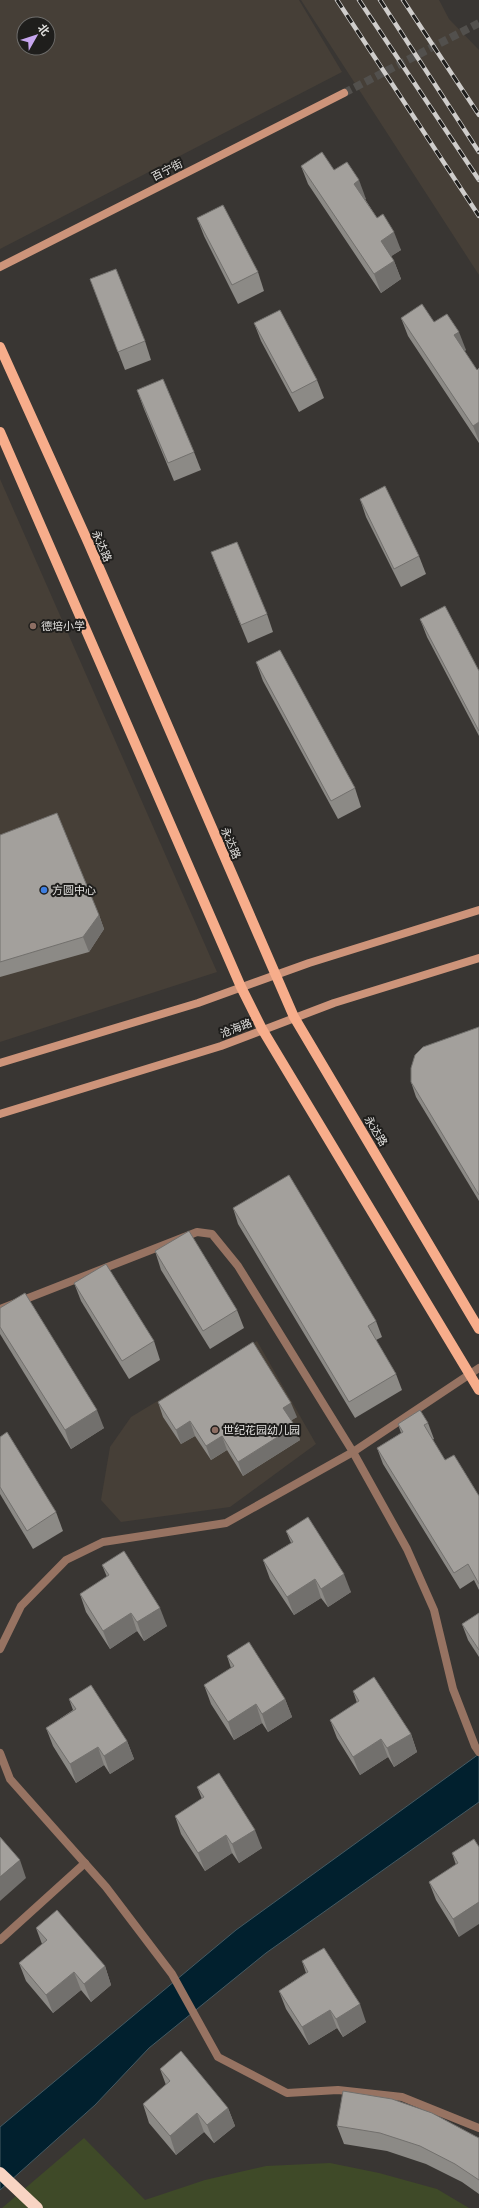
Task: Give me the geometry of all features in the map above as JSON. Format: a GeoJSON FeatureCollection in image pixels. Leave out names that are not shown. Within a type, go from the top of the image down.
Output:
{"type":"FeatureCollection","features":[{"type":"Feature","properties":{"kind":"highway"},"geometry":{"type":"LineString","coordinates":[[0,2173],[37,2208]]}},
{"type":"Feature","properties":{"kind":"main road","name":"百宁街"},"geometry":{"type":"LineString","coordinates":[[0,267],[344,93]]}},
{"type":"Feature","properties":{"kind":"main road","name":"永达路"},"geometry":{"type":"LineString","coordinates":[[0,347],[91,549],[294,1017],[479,1329]]}},
{"type":"Feature","properties":{"kind":"main road"},"geometry":{"type":"LineString","coordinates":[[0,432],[241,987],[262,1029],[479,1390]]}},
{"type":"Feature","properties":{"kind":"main road"},"geometry":{"type":"LineString","coordinates":[[0,1063],[198,1003],[275,975],[479,910]]}},
{"type":"Feature","properties":{"kind":"main road","name":"沧海路"},"geometry":{"type":"LineString","coordinates":[[0,1114],[221,1046],[294,1017],[479,958]]}},
{"type":"Feature","properties":{"kind":"lane"},"geometry":{"type":"LineString","coordinates":[[0,1309],[197,1232],[212,1234],[238,1266],[352,1452],[407,1549],[434,1610],[453,1689],[474,1746],[479,1752]]}},
{"type":"Feature","properties":{"kind":"lane"},"geometry":{"type":"LineString","coordinates":[[0,1649],[21,1606],[66,1560],[103,1542],[226,1523],[352,1452],[479,1368]]}},
{"type":"Feature","properties":{"kind":"lane"},"geometry":{"type":"LineString","coordinates":[[0,1753],[10,1779],[106,1887],[172,1974],[218,2057],[287,2093],[338,2090],[402,2097],[479,2128]]}},
{"type":"Feature","properties":{"kind":"lane"},"geometry":{"type":"LineString","coordinates":[[0,1940],[85,1863]]}},
{"type":"Feature","properties":{"kind":"shaded area"},"geometry":{"type":"Polygon","coordinates":[[[0,0],[299,0],[342,72],[0,249],[0,0]]]}},
{"type":"Feature","properties":{"kind":"shaded area"},"geometry":{"type":"Polygon","coordinates":[[[301,0],[439,0],[449,19],[479,50],[479,275],[301,0]]]}},
{"type":"Feature","properties":{"kind":"shaded area"},"geometry":{"type":"Polygon","coordinates":[[[0,479],[217,972],[0,1042],[0,479]]]}},
{"type":"Feature","properties":{"kind":"shaded area","name":"世纪花园幼儿园"},"geometry":{"type":"Polygon","coordinates":[[[257,1341],[316,1444],[230,1507],[121,1522],[101,1500],[110,1447],[131,1417],[257,1341]]]}},
{"type":"Feature","properties":{"kind":"green space"},"geometry":{"type":"Polygon","coordinates":[[[84,2138],[145,2200],[205,2180],[266,2166],[330,2163],[379,2173],[437,2189],[469,2208],[2,2208],[84,2138]]]}},
{"type":"Feature","properties":{"kind":"water"},"geometry":{"type":"Polygon","coordinates":[[[479,1754],[479,1802],[266,1953],[149,2048],[95,2105],[0,2190],[0,2127],[236,1930],[479,1754]]]}},
{"type":"Feature","properties":{"kind":"building"},"geometry":{"type":"Polygon","coordinates":[[[322,152],[334,170],[347,162],[359,180],[354,184],[377,218],[383,214],[394,232],[381,241],[394,261],[374,274],[301,166],[322,152]]]}},
{"type":"Feature","properties":{"kind":"building"},"geometry":{"type":"Polygon","coordinates":[[[223,205],[258,272],[232,285],[197,218],[223,205]]]}},
{"type":"Feature","properties":{"kind":"building"},"geometry":{"type":"Polygon","coordinates":[[[116,269],[145,341],[118,352],[90,279],[116,269]]]}},
{"type":"Feature","properties":{"kind":"building"},"geometry":{"type":"Polygon","coordinates":[[[422,304],[434,322],[447,314],[459,332],[454,335],[477,370],[479,368],[479,422],[473,426],[401,318],[422,304]]]}},
{"type":"Feature","properties":{"kind":"building"},"geometry":{"type":"Polygon","coordinates":[[[280,310],[317,380],[292,393],[254,323],[280,310]]]}},
{"type":"Feature","properties":{"kind":"building"},"geometry":{"type":"Polygon","coordinates":[[[163,379],[194,452],[168,463],[137,390],[163,379]]]}},
{"type":"Feature","properties":{"kind":"building"},"geometry":{"type":"Polygon","coordinates":[[[385,486],[419,556],[394,569],[360,499],[385,486]]]}},
{"type":"Feature","properties":{"kind":"building"},"geometry":{"type":"Polygon","coordinates":[[[237,542],[267,614],[241,625],[211,552],[237,542]]]}},
{"type":"Feature","properties":{"kind":"building"},"geometry":{"type":"Polygon","coordinates":[[[445,606],[479,671],[479,731],[420,619],[445,606]]]}},
{"type":"Feature","properties":{"kind":"building"},"geometry":{"type":"Polygon","coordinates":[[[280,650],[355,788],[331,801],[256,662],[280,650]]]}},
{"type":"Feature","properties":{"kind":"building","name":"方圆中心"},"geometry":{"type":"Polygon","coordinates":[[[57,813],[99,915],[83,937],[0,962],[0,835],[57,813]]]}},
{"type":"Feature","properties":{"kind":"building"},"geometry":{"type":"Polygon","coordinates":[[[479,1027],[479,1195],[411,1082],[411,1068],[415,1055],[423,1047],[479,1027]]]}},
{"type":"Feature","properties":{"kind":"building"},"geometry":{"type":"Polygon","coordinates":[[[289,1175],[376,1321],[368,1326],[396,1374],[349,1402],[233,1208],[289,1175]]]}},
{"type":"Feature","properties":{"kind":"building"},"geometry":{"type":"Polygon","coordinates":[[[189,1231],[237,1310],[203,1331],[155,1251],[189,1231]]]}},
{"type":"Feature","properties":{"kind":"building"},"geometry":{"type":"Polygon","coordinates":[[[106,1264],[154,1341],[122,1361],[74,1283],[106,1264]]]}},
{"type":"Feature","properties":{"kind":"building"},"geometry":{"type":"Polygon","coordinates":[[[25,1293],[97,1410],[65,1430],[0,1327],[0,1308],[25,1293]]]}},
{"type":"Feature","properties":{"kind":"building"},"geometry":{"type":"Polygon","coordinates":[[[253,1342],[291,1403],[283,1408],[295,1426],[238,1462],[222,1436],[206,1446],[190,1421],[176,1430],[158,1402],[253,1342]]]}},
{"type":"Feature","properties":{"kind":"building"},"geometry":{"type":"Polygon","coordinates":[[[420,1410],[428,1423],[424,1425],[445,1460],[454,1455],[479,1496],[479,1584],[468,1564],[454,1573],[377,1448],[403,1432],[398,1424],[420,1410]]]}},
{"type":"Feature","properties":{"kind":"building"},"geometry":{"type":"Polygon","coordinates":[[[7,1432],[56,1512],[27,1531],[0,1487],[0,1437],[7,1432]]]}},
{"type":"Feature","properties":{"kind":"building"},"geometry":{"type":"Polygon","coordinates":[[[308,1517],[344,1574],[321,1589],[315,1579],[287,1597],[263,1560],[293,1542],[286,1531],[308,1517]]]}},
{"type":"Feature","properties":{"kind":"building"},"geometry":{"type":"Polygon","coordinates":[[[124,1551],[160,1608],[137,1622],[131,1613],[103,1631],[80,1594],[109,1575],[102,1565],[124,1551]]]}},
{"type":"Feature","properties":{"kind":"building"},"geometry":{"type":"Polygon","coordinates":[[[479,1613],[479,1650],[462,1624],[479,1613]]]}},
{"type":"Feature","properties":{"kind":"building"},"geometry":{"type":"Polygon","coordinates":[[[249,1642],[285,1699],[262,1714],[256,1704],[228,1722],[204,1685],[234,1666],[227,1656],[249,1642]]]}},
{"type":"Feature","properties":{"kind":"building"},"geometry":{"type":"Polygon","coordinates":[[[374,1677],[411,1734],[387,1748],[381,1739],[353,1757],[330,1720],[359,1701],[353,1691],[374,1677]]]}},
{"type":"Feature","properties":{"kind":"building"},"geometry":{"type":"Polygon","coordinates":[[[91,1685],[127,1741],[104,1756],[98,1747],[70,1764],[46,1728],[76,1709],[69,1699],[91,1685]]]}},
{"type":"Feature","properties":{"kind":"building"},"geometry":{"type":"Polygon","coordinates":[[[219,1773],[255,1830],[232,1844],[226,1835],[198,1853],[175,1816],[204,1797],[197,1787],[219,1773]]]}},
{"type":"Feature","properties":{"kind":"building"},"geometry":{"type":"Polygon","coordinates":[[[0,1837],[20,1860],[0,1877],[0,1837]]]}},
{"type":"Feature","properties":{"kind":"building"},"geometry":{"type":"Polygon","coordinates":[[[474,1839],[479,1847],[479,1902],[453,1919],[429,1882],[458,1863],[452,1853],[474,1839]]]}},
{"type":"Feature","properties":{"kind":"building"},"geometry":{"type":"Polygon","coordinates":[[[57,1910],[105,1966],[84,1984],[74,1972],[46,1995],[19,1963],[47,1940],[36,1928],[57,1910]]]}},
{"type":"Feature","properties":{"kind":"building"},"geometry":{"type":"Polygon","coordinates":[[[324,1948],[360,2004],[336,2019],[330,2010],[302,2027],[279,1991],[308,1972],[302,1961],[324,1948]]]}},
{"type":"Feature","properties":{"kind":"building"},"geometry":{"type":"Polygon","coordinates":[[[181,2051],[228,2108],[207,2125],[197,2113],[170,2136],[143,2104],[170,2081],[160,2069],[181,2051]]]}},
{"type":"Feature","properties":{"kind":"building"},"geometry":{"type":"Polygon","coordinates":[[[343,2091],[392,2099],[432,2113],[479,2138],[479,2180],[455,2164],[420,2146],[380,2133],[337,2126],[343,2091]]]}},
{"type":"Feature","properties":{"kind":"tunnel"},"geometry":{"type":"LineString","coordinates":[[344,93],[479,23]]}},
{"type":"Feature","properties":{"kind":"railway"},"geometry":{"type":"LineString","coordinates":[[337,0],[479,216]]}},
{"type":"Feature","properties":{"kind":"railway"},"geometry":{"type":"LineString","coordinates":[[359,0],[479,180]]}},
{"type":"Feature","properties":{"kind":"railway"},"geometry":{"type":"LineString","coordinates":[[380,0],[479,152]]}},
{"type":"Feature","properties":{"kind":"railway"},"geometry":{"type":"LineString","coordinates":[[403,0],[479,115]]}},
{"type":"Feature","properties":{"kind":"place","name":"德培小学"},"geometry":{"type":"Point","coordinates":[33,626]}},
{"type":"Feature","properties":{"kind":"place","name":"方圆中心"},"geometry":{"type":"Point","coordinates":[44,890]}},
{"type":"Feature","properties":{"kind":"place","name":"世纪花园幼儿园"},"geometry":{"type":"Point","coordinates":[215,1430]}}]}
